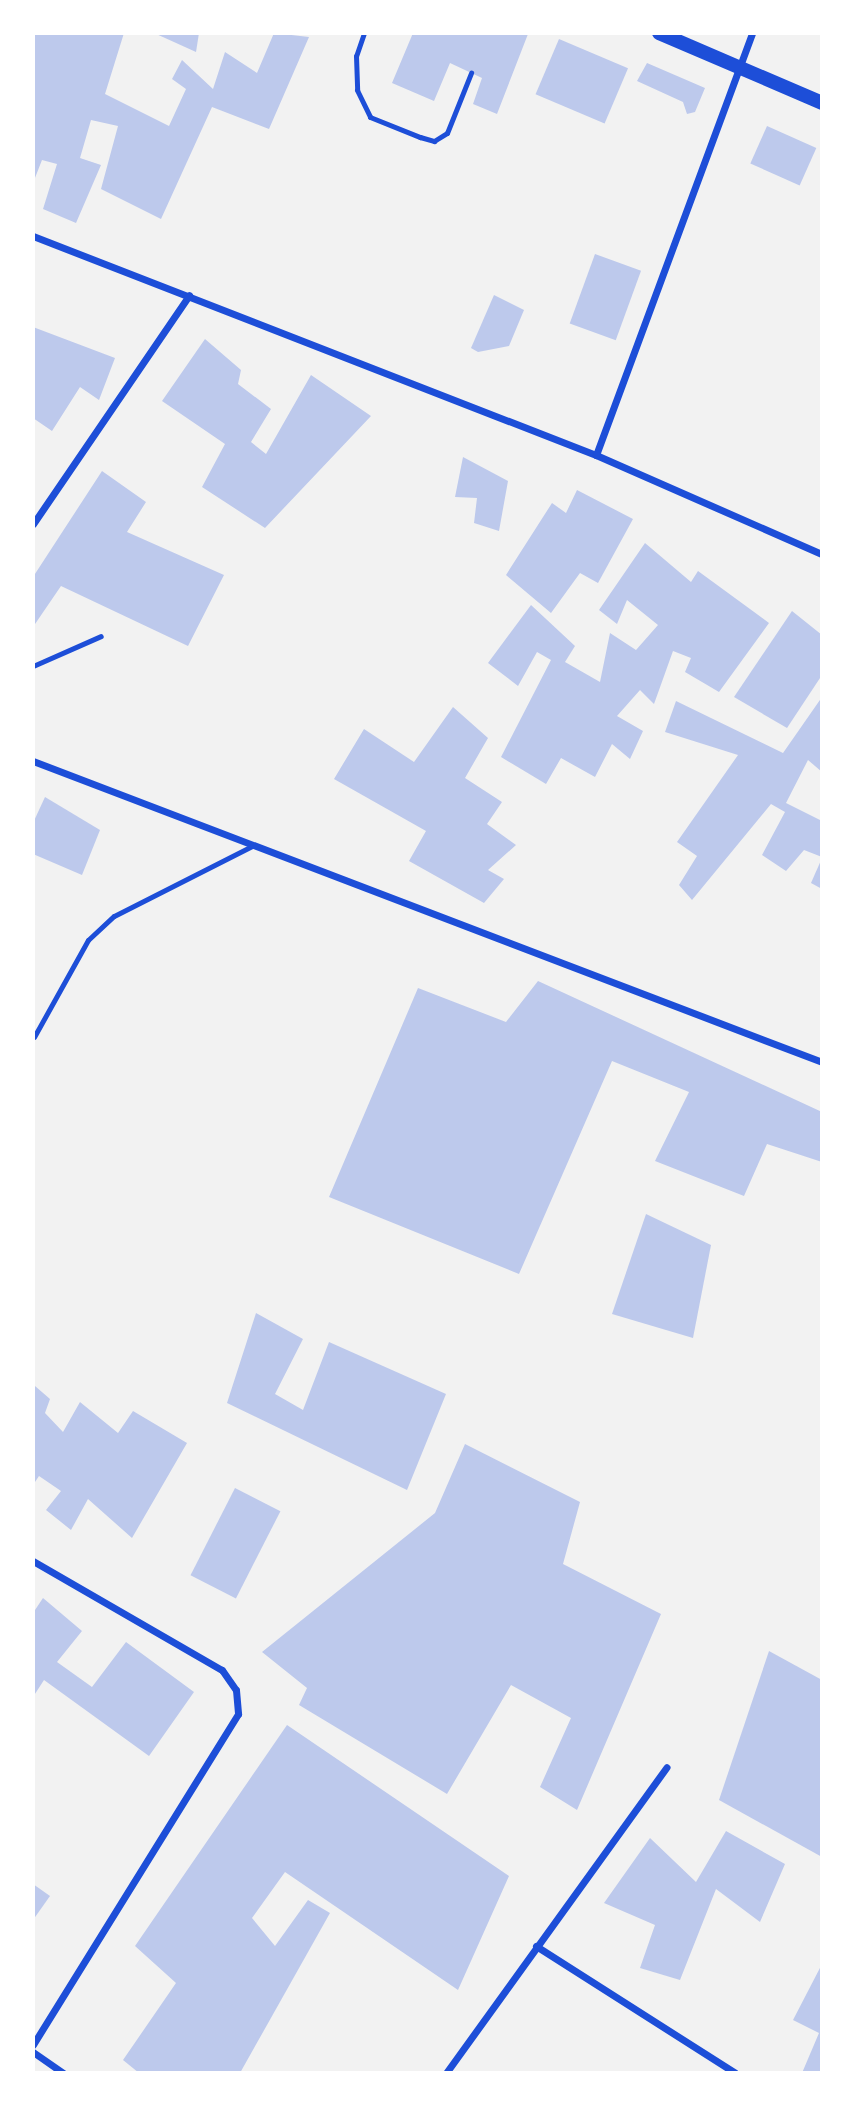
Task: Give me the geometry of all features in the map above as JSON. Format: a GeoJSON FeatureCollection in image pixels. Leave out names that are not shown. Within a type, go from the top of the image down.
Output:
{"type":"FeatureCollection","features":[{"type":"Feature","properties":{"kind":"main road"},"geometry":{"type":"LineString","coordinates":[[659,33],[822,103]]}},
{"type":"Feature","properties":{"kind":"street"},"geometry":{"type":"LineString","coordinates":[[596,455],[752,33]]}},
{"type":"Feature","properties":{"kind":"street"},"geometry":{"type":"LineString","coordinates":[[33,236],[596,455],[822,554]]}},
{"type":"Feature","properties":{"kind":"street"},"geometry":{"type":"LineString","coordinates":[[33,524],[189,295]]}},
{"type":"Feature","properties":{"kind":"street"},"geometry":{"type":"LineString","coordinates":[[33,761],[822,1062]]}},
{"type":"Feature","properties":{"kind":"street"},"geometry":{"type":"LineString","coordinates":[[33,1561],[222,1671],[236,1690],[238,1714],[33,2045]]}},
{"type":"Feature","properties":{"kind":"street"},"geometry":{"type":"LineString","coordinates":[[446,2073],[667,1767]]}},
{"type":"Feature","properties":{"kind":"street"},"geometry":{"type":"LineString","coordinates":[[536,1946],[735,2073]]}},
{"type":"Feature","properties":{"kind":"street"},"geometry":{"type":"LineString","coordinates":[[33,2052],[63,2073]]}},
{"type":"Feature","properties":{"kind":"lane"},"geometry":{"type":"LineString","coordinates":[[364,33],[356,56],[357,90],[370,117],[420,137],[434,141],[447,132],[471,73]]}},
{"type":"Feature","properties":{"kind":"lane"},"geometry":{"type":"LineString","coordinates":[[33,666],[101,636]]}},
{"type":"Feature","properties":{"kind":"lane"},"geometry":{"type":"LineString","coordinates":[[34,1037],[88,940],[114,916],[254,845]]}},
{"type":"Feature","properties":{"kind":"building"},"geometry":{"type":"Polygon","coordinates":[[[33,33],[124,33],[105,94],[169,126],[186,89],[172,79],[182,60],[213,89],[225,52],[257,73],[274,33],[309,37],[269,129],[212,107],[161,219],[101,189],[118,126],[91,120],[80,158],[101,165],[76,223],[43,209],[57,164],[42,160],[33,183],[33,33]]]}},
{"type":"Feature","properties":{"kind":"building"},"geometry":{"type":"Polygon","coordinates":[[[154,33],[199,33],[196,52],[154,33]]]}},
{"type":"Feature","properties":{"kind":"building"},"geometry":{"type":"Polygon","coordinates":[[[413,33],[528,34],[497,114],[473,104],[482,78],[450,63],[434,101],[392,83],[413,33]]]}},
{"type":"Feature","properties":{"kind":"building"},"geometry":{"type":"Polygon","coordinates":[[[559,39],[628,68],[605,124],[536,94],[559,39]]]}},
{"type":"Feature","properties":{"kind":"building"},"geometry":{"type":"Polygon","coordinates":[[[647,63],[705,88],[695,112],[687,114],[683,102],[637,81],[647,63]]]}},
{"type":"Feature","properties":{"kind":"building"},"geometry":{"type":"Polygon","coordinates":[[[767,126],[816,148],[800,185],[750,163],[767,126]]]}},
{"type":"Feature","properties":{"kind":"building"},"geometry":{"type":"Polygon","coordinates":[[[595,254],[641,271],[616,340],[570,324],[595,254]]]}},
{"type":"Feature","properties":{"kind":"building"},"geometry":{"type":"Polygon","coordinates":[[[494,295],[524,310],[509,346],[478,352],[471,348],[494,295]]]}},
{"type":"Feature","properties":{"kind":"building"},"geometry":{"type":"Polygon","coordinates":[[[33,327],[115,358],[99,400],[80,387],[52,431],[33,418],[33,327]]]}},
{"type":"Feature","properties":{"kind":"building"},"geometry":{"type":"Polygon","coordinates":[[[205,339],[241,370],[238,384],[271,409],[251,442],[266,454],[311,375],[371,416],[265,528],[202,487],[225,444],[162,401],[205,339]]]}},
{"type":"Feature","properties":{"kind":"building"},"geometry":{"type":"Polygon","coordinates":[[[463,457],[508,481],[499,531],[474,523],[477,498],[455,497],[463,457]]]}},
{"type":"Feature","properties":{"kind":"building"},"geometry":{"type":"Polygon","coordinates":[[[102,471],[146,502],[127,532],[224,575],[188,646],[61,586],[33,627],[33,577],[102,471]]]}},
{"type":"Feature","properties":{"kind":"building"},"geometry":{"type":"Polygon","coordinates":[[[577,490],[633,519],[598,583],[580,573],[551,613],[506,575],[552,503],[566,513],[577,490]]]}},
{"type":"Feature","properties":{"kind":"building"},"geometry":{"type":"Polygon","coordinates":[[[645,543],[691,582],[698,571],[769,623],[719,692],[685,672],[691,658],[673,651],[654,704],[640,690],[617,716],[643,731],[630,759],[612,744],[595,777],[561,758],[546,784],[501,757],[551,660],[537,652],[518,686],[488,663],[531,605],[575,646],[565,662],[600,682],[610,633],[636,650],[658,625],[627,600],[617,624],[599,610],[645,543]]]}},
{"type":"Feature","properties":{"kind":"building"},"geometry":{"type":"Polygon","coordinates":[[[792,611],[822,635],[822,675],[787,728],[734,697],[792,611]]]}},
{"type":"Feature","properties":{"kind":"building"},"geometry":{"type":"Polygon","coordinates":[[[822,697],[822,772],[808,760],[786,803],[822,821],[822,857],[804,850],[786,871],[762,855],[785,812],[771,804],[692,900],[679,885],[697,856],[677,842],[738,755],[665,732],[676,701],[783,753],[822,697]]]}},
{"type":"Feature","properties":{"kind":"building"},"geometry":{"type":"Polygon","coordinates":[[[453,707],[488,738],[465,778],[502,802],[487,824],[516,845],[488,870],[504,879],[484,903],[409,861],[426,831],[334,779],[364,729],[414,762],[453,707]]]}},
{"type":"Feature","properties":{"kind":"building"},"geometry":{"type":"Polygon","coordinates":[[[45,797],[100,830],[82,875],[33,854],[33,823],[45,797]]]}},
{"type":"Feature","properties":{"kind":"building"},"geometry":{"type":"Polygon","coordinates":[[[822,858],[822,889],[811,883],[822,858]]]}},
{"type":"Feature","properties":{"kind":"building"},"geometry":{"type":"Polygon","coordinates":[[[538,981],[822,1112],[822,1162],[767,1144],[744,1196],[655,1161],[689,1092],[612,1061],[519,1274],[329,1197],[418,988],[506,1022],[538,981]]]}},
{"type":"Feature","properties":{"kind":"building"},"geometry":{"type":"Polygon","coordinates":[[[646,1214],[711,1245],[693,1338],[612,1314],[646,1214]]]}},
{"type":"Feature","properties":{"kind":"building"},"geometry":{"type":"Polygon","coordinates":[[[256,1313],[303,1339],[275,1394],[303,1410],[329,1342],[446,1394],[407,1490],[227,1403],[256,1313]]]}},
{"type":"Feature","properties":{"kind":"building"},"geometry":{"type":"Polygon","coordinates":[[[35,1386],[50,1399],[45,1413],[63,1432],[80,1402],[118,1433],[133,1411],[187,1443],[132,1538],[88,1499],[71,1530],[46,1510],[61,1491],[39,1476],[33,1485],[35,1386]]]}},
{"type":"Feature","properties":{"kind":"building"},"geometry":{"type":"Polygon","coordinates":[[[465,1444],[580,1502],[563,1564],[661,1614],[577,1810],[540,1787],[571,1718],[511,1685],[447,1794],[299,1705],[307,1688],[262,1652],[435,1513],[465,1444]]]}},
{"type":"Feature","properties":{"kind":"building"},"geometry":{"type":"Polygon","coordinates":[[[235,1488],[280,1511],[236,1598],[191,1575],[235,1488]]]}},
{"type":"Feature","properties":{"kind":"building"},"geometry":{"type":"Polygon","coordinates":[[[43,1598],[82,1631],[57,1662],[92,1687],[126,1642],[194,1692],[149,1756],[44,1680],[33,1697],[33,1613],[43,1598]]]}},
{"type":"Feature","properties":{"kind":"building"},"geometry":{"type":"Polygon","coordinates":[[[769,1651],[822,1680],[822,1857],[719,1800],[769,1651]]]}},
{"type":"Feature","properties":{"kind":"building"},"geometry":{"type":"Polygon","coordinates":[[[287,1725],[509,1876],[458,1990],[285,1872],[252,1918],[275,1946],[308,1900],[330,1913],[240,2073],[139,2073],[123,2060],[176,1983],[135,1946],[287,1725]]]}},
{"type":"Feature","properties":{"kind":"building"},"geometry":{"type":"Polygon","coordinates":[[[726,1831],[785,1864],[760,1922],[716,1889],[680,1980],[640,1968],[655,1925],[604,1903],[650,1838],[696,1882],[726,1831]]]}},
{"type":"Feature","properties":{"kind":"building"},"geometry":{"type":"Polygon","coordinates":[[[33,1884],[50,1896],[33,1920],[33,1884]]]}},
{"type":"Feature","properties":{"kind":"building"},"geometry":{"type":"Polygon","coordinates":[[[822,1964],[822,2073],[802,2073],[819,2033],[793,2020],[822,1964]]]}}]}
